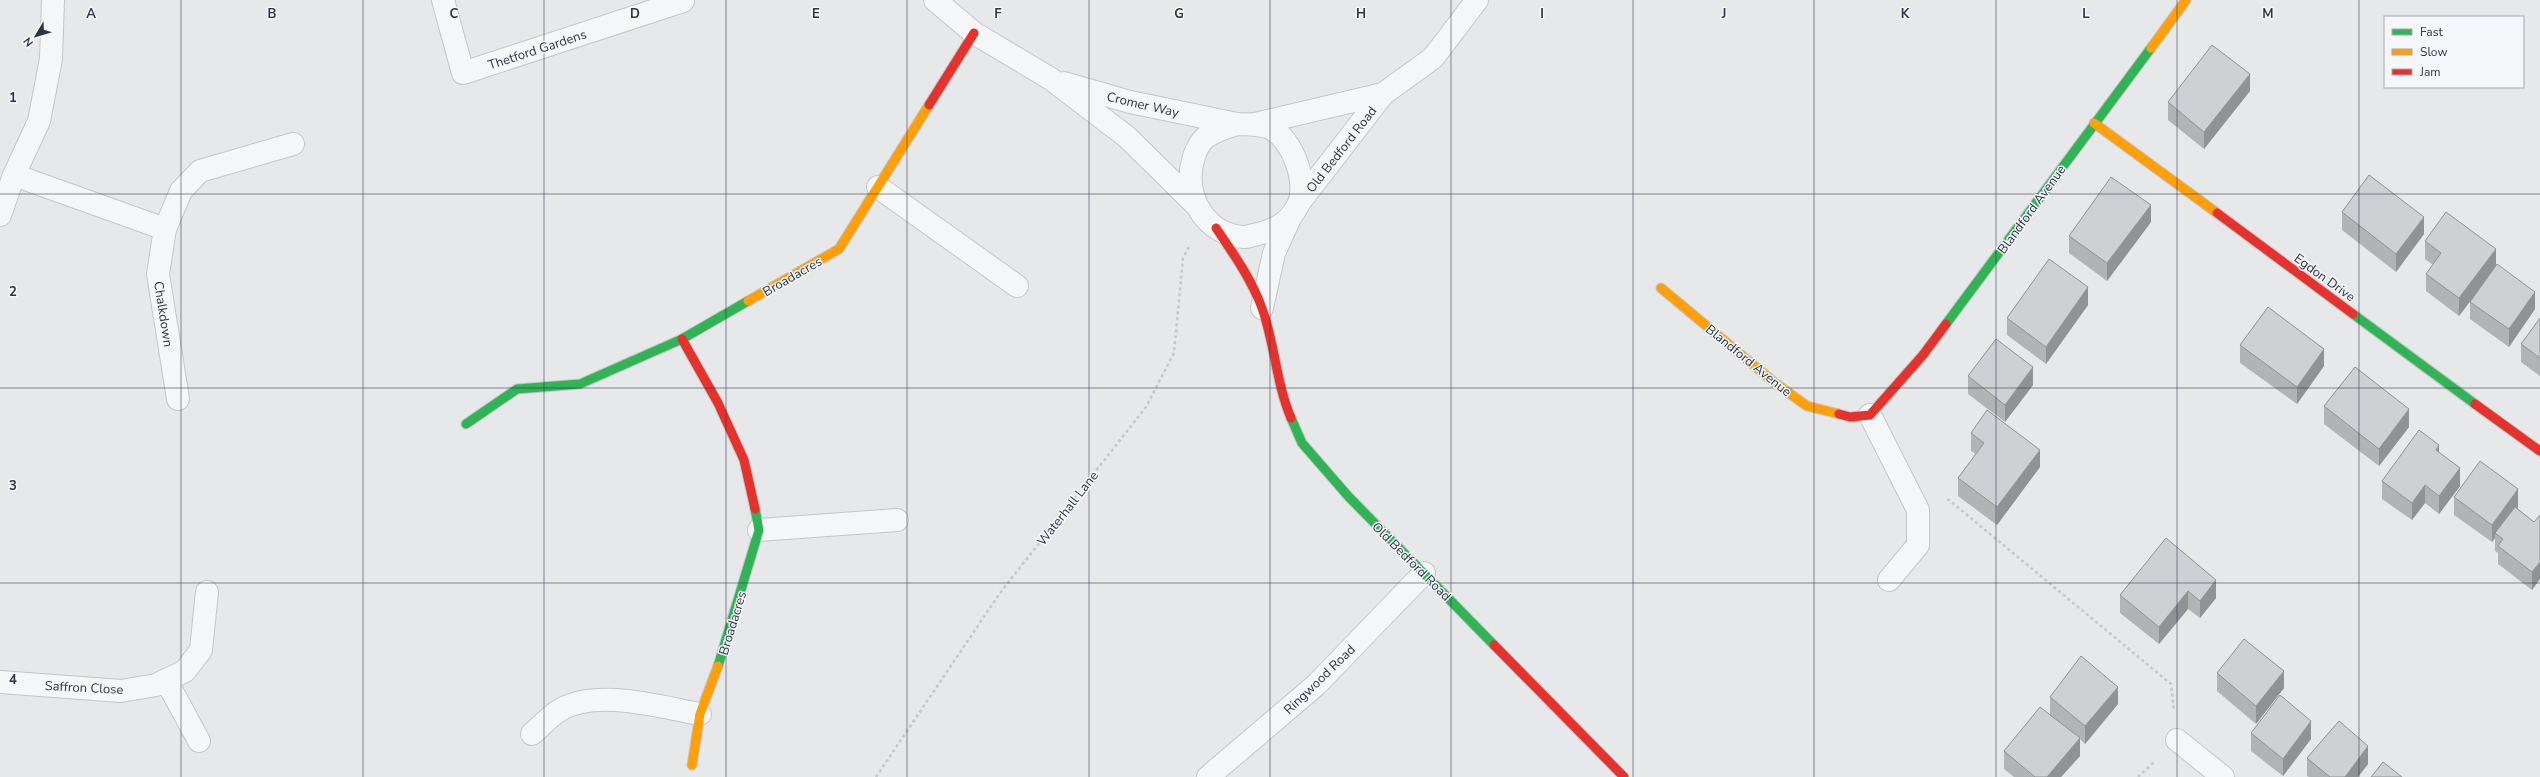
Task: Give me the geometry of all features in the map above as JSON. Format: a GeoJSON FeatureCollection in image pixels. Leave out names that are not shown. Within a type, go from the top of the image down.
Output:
{"type":"FeatureCollection","features":[{"type":"Feature","properties":{"kind":"street"},"geometry":{"type":"LineString","coordinates":[[0,215],[14,175],[39,121],[51,59],[53,0]]}},
{"type":"Feature","properties":{"kind":"street","name":"Thetford Gardens"},"geometry":{"type":"LineString","coordinates":[[443,0],[463,73],[683,1]]}},
{"type":"Feature","properties":{"kind":"street","name":"Cromer Way"},"geometry":{"type":"LineString","coordinates":[[935,0],[974,33],[1051,79],[1127,137],[1205,217]]}},
{"type":"Feature","properties":{"kind":"street","name":"Old Bedford Road"},"geometry":{"type":"LineString","coordinates":[[1262,308],[1274,253],[1294,211],[1383,94],[1433,58],[1477,0]]}},
{"type":"Feature","properties":{"kind":"street","name":"Blandford Avenue"},"geometry":{"type":"LineString","coordinates":[[1661,288],[1775,383],[1807,406],[1850,417],[1870,415],[1923,355],[2186,0]]}},
{"type":"Feature","properties":{"kind":"street","name":"Broadacres"},"geometry":{"type":"LineString","coordinates":[[466,424],[517,389],[580,384],[682,339],[839,249],[974,33]]}},
{"type":"Feature","properties":{"kind":"street","name":"Cromer Way"},"geometry":{"type":"LineString","coordinates":[[1051,79],[1130,102],[1246,124]]}},
{"type":"Feature","properties":{"kind":"street","name":"Old Bedford Road"},"geometry":{"type":"LineString","coordinates":[[1246,124],[1383,94]]}},
{"type":"Feature","properties":{"kind":"street","name":"Egdon Drive"},"geometry":{"type":"LineString","coordinates":[[2094,123],[2540,451]]}},
{"type":"Feature","properties":{"kind":"street"},"geometry":{"type":"LineString","coordinates":[[1246,124],[1271,129],[1288,146],[1297,162],[1304,186],[1294,211],[1276,229],[1245,237],[1230,234],[1205,217],[1190,188],[1191,168],[1195,152],[1205,137],[1246,124]]}},
{"type":"Feature","properties":{"kind":"street","name":"Chalkdown"},"geometry":{"type":"LineString","coordinates":[[178,399],[158,274],[165,229],[181,191],[200,171],[293,144]]}},
{"type":"Feature","properties":{"kind":"street"},"geometry":{"type":"LineString","coordinates":[[14,175],[165,229]]}},
{"type":"Feature","properties":{"kind":"street"},"geometry":{"type":"LineString","coordinates":[[878,187],[1017,286]]}},
{"type":"Feature","properties":{"kind":"street","name":"Old Bedford Road"},"geometry":{"type":"LineString","coordinates":[[1205,217],[1234,254],[1262,308],[1284,401],[1302,443],[1348,496],[1624,777]]}},
{"type":"Feature","properties":{"kind":"street","name":"Broadacres"},"geometry":{"type":"LineString","coordinates":[[682,339],[718,403],[744,460],[759,530],[726,646],[700,714],[692,765]]}},
{"type":"Feature","properties":{"kind":"street"},"geometry":{"type":"LineString","coordinates":[[1870,415],[1918,510],[1918,544],[1890,580]]}},
{"type":"Feature","properties":{"kind":"street"},"geometry":{"type":"LineString","coordinates":[[759,530],[897,520]]}},
{"type":"Feature","properties":{"kind":"street","name":"Ringwood Road"},"geometry":{"type":"LineString","coordinates":[[1208,777],[1316,685],[1424,574]]}},
{"type":"Feature","properties":{"kind":"street","name":"Saffron Close"},"geometry":{"type":"LineString","coordinates":[[0,682],[122,691],[156,685],[185,671],[201,650],[207,592]]}},
{"type":"Feature","properties":{"kind":"street"},"geometry":{"type":"LineString","coordinates":[[166,680],[199,741]]}},
{"type":"Feature","properties":{"kind":"street"},"geometry":{"type":"LineString","coordinates":[[532,734],[560,710],[582,701],[610,700],[700,714]]}},
{"type":"Feature","properties":{"kind":"street"},"geometry":{"type":"LineString","coordinates":[[2177,740],[2223,777]]}},
{"type":"Feature","properties":{"kind":"path","name":"Waterhall Lane"},"geometry":{"type":"LineString","coordinates":[[876,777],[1000,593],[1146,406],[1174,353],[1182,258],[1205,217]]}},
{"type":"Feature","properties":{"kind":"path"},"geometry":{"type":"LineString","coordinates":[[1918,510],[1948,500],[2171,684],[2177,740]]}},
{"type":"Feature","properties":{"kind":"building"},"geometry":{"type":"Polygon","coordinates":[[[2212,45],[2250,74],[2204,132],[2168,102],[2212,45]]]}},
{"type":"Feature","properties":{"kind":"building"},"geometry":{"type":"Polygon","coordinates":[[[2369,175],[2424,217],[2396,254],[2342,212],[2369,175]]]}},
{"type":"Feature","properties":{"kind":"building"},"geometry":{"type":"Polygon","coordinates":[[[2111,177],[2151,205],[2107,263],[2069,236],[2111,177]]]}},
{"type":"Feature","properties":{"kind":"building"},"geometry":{"type":"Polygon","coordinates":[[[2446,212],[2496,249],[2459,298],[2426,274],[2441,253],[2425,241],[2446,212]]]}},
{"type":"Feature","properties":{"kind":"building"},"geometry":{"type":"Polygon","coordinates":[[[2049,259],[2088,287],[2046,347],[2007,318],[2049,259]]]}},
{"type":"Feature","properties":{"kind":"building"},"geometry":{"type":"Polygon","coordinates":[[[2497,264],[2535,292],[2509,329],[2470,302],[2497,264]]]}},
{"type":"Feature","properties":{"kind":"building"},"geometry":{"type":"Polygon","coordinates":[[[2268,307],[2324,349],[2297,387],[2240,345],[2268,307]]]}},
{"type":"Feature","properties":{"kind":"building"},"geometry":{"type":"Polygon","coordinates":[[[2540,318],[2540,358],[2521,344],[2540,318]]]}},
{"type":"Feature","properties":{"kind":"building"},"geometry":{"type":"Polygon","coordinates":[[[1996,339],[2033,367],[2005,405],[1968,376],[1996,339]]]}},
{"type":"Feature","properties":{"kind":"building"},"geometry":{"type":"Polygon","coordinates":[[[2355,367],[2409,409],[2379,449],[2324,406],[2355,367]]]}},
{"type":"Feature","properties":{"kind":"building"},"geometry":{"type":"Polygon","coordinates":[[[1987,410],[2040,450],[1997,507],[1958,478],[1984,443],[1971,433],[1987,410]]]}},
{"type":"Feature","properties":{"kind":"building"},"geometry":{"type":"Polygon","coordinates":[[[2419,430],[2439,445],[2436,450],[2460,468],[2439,496],[2425,485],[2412,503],[2382,481],[2419,430]]]}},
{"type":"Feature","properties":{"kind":"building"},"geometry":{"type":"Polygon","coordinates":[[[2480,461],[2518,489],[2492,525],[2454,497],[2480,461]]]}},
{"type":"Feature","properties":{"kind":"building"},"geometry":{"type":"Polygon","coordinates":[[[2515,507],[2534,522],[2540,515],[2540,562],[2532,572],[2498,546],[2503,539],[2495,533],[2515,507]]]}},
{"type":"Feature","properties":{"kind":"building"},"geometry":{"type":"Polygon","coordinates":[[[2166,538],[2216,580],[2200,601],[2188,591],[2159,627],[2120,595],[2166,538]]]}},
{"type":"Feature","properties":{"kind":"building"},"geometry":{"type":"Polygon","coordinates":[[[2244,639],[2284,671],[2256,706],[2217,673],[2244,639]]]}},
{"type":"Feature","properties":{"kind":"building"},"geometry":{"type":"Polygon","coordinates":[[[2081,656],[2118,687],[2085,726],[2050,697],[2081,656]]]}},
{"type":"Feature","properties":{"kind":"building"},"geometry":{"type":"Polygon","coordinates":[[[2280,695],[2311,721],[2283,759],[2251,733],[2280,695]]]}},
{"type":"Feature","properties":{"kind":"building"},"geometry":{"type":"Polygon","coordinates":[[[2040,707],[2080,738],[2047,777],[2035,777],[2004,751],[2040,707]]]}},
{"type":"Feature","properties":{"kind":"building"},"geometry":{"type":"Polygon","coordinates":[[[2339,721],[2368,746],[2345,777],[2330,777],[2307,758],[2339,721]]]}},
{"type":"Feature","properties":{"kind":"building"},"geometry":{"type":"Polygon","coordinates":[[[2383,762],[2402,777],[2371,777],[2383,762]]]}},
{"type":"Feature","properties":{"kind":"traffic: fast"},"geometry":{"type":"LineString","coordinates":[[1946,324],[2151,48]]}},
{"type":"Feature","properties":{"kind":"traffic: fast"},"geometry":{"type":"LineString","coordinates":[[466,424],[517,389],[580,384],[682,339],[748,301]]}},
{"type":"Feature","properties":{"kind":"traffic: fast"},"geometry":{"type":"LineString","coordinates":[[2353,314],[2475,404]]}},
{"type":"Feature","properties":{"kind":"traffic: fast"},"geometry":{"type":"LineString","coordinates":[[1291,418],[1302,443],[1348,496],[1494,645]]}},
{"type":"Feature","properties":{"kind":"traffic: fast"},"geometry":{"type":"LineString","coordinates":[[718,666],[759,530],[755,509]]}},
{"type":"Feature","properties":{"kind":"traffic: slow"},"geometry":{"type":"LineString","coordinates":[[2151,48],[2186,0]]}},
{"type":"Feature","properties":{"kind":"traffic: slow"},"geometry":{"type":"LineString","coordinates":[[748,301],[839,249],[929,105]]}},
{"type":"Feature","properties":{"kind":"traffic: slow"},"geometry":{"type":"LineString","coordinates":[[2094,123],[2217,213]]}},
{"type":"Feature","properties":{"kind":"traffic: slow"},"geometry":{"type":"LineString","coordinates":[[1661,288],[1775,383],[1807,406],[1839,414]]}},
{"type":"Feature","properties":{"kind":"traffic: slow"},"geometry":{"type":"LineString","coordinates":[[692,765],[700,714],[718,666]]}},
{"type":"Feature","properties":{"kind":"traffic: jam"},"geometry":{"type":"LineString","coordinates":[[929,105],[974,33]]}},
{"type":"Feature","properties":{"kind":"traffic: jam"},"geometry":{"type":"LineString","coordinates":[[2217,213],[2353,314]]}},
{"type":"Feature","properties":{"kind":"traffic: jam"},"geometry":{"type":"LineString","coordinates":[[1216,228],[1248,277],[1262,308],[1270,335],[1282,391],[1291,418]]}},
{"type":"Feature","properties":{"kind":"traffic: jam"},"geometry":{"type":"LineString","coordinates":[[1839,414],[1850,417],[1870,415],[1923,355],[1946,324]]}},
{"type":"Feature","properties":{"kind":"traffic: jam"},"geometry":{"type":"LineString","coordinates":[[682,339],[718,403],[744,460],[755,509]]}},
{"type":"Feature","properties":{"kind":"traffic: jam"},"geometry":{"type":"LineString","coordinates":[[2475,404],[2540,451]]}},
{"type":"Feature","properties":{"kind":"traffic: jam"},"geometry":{"type":"LineString","coordinates":[[1494,645],[1624,777]]}}]}
